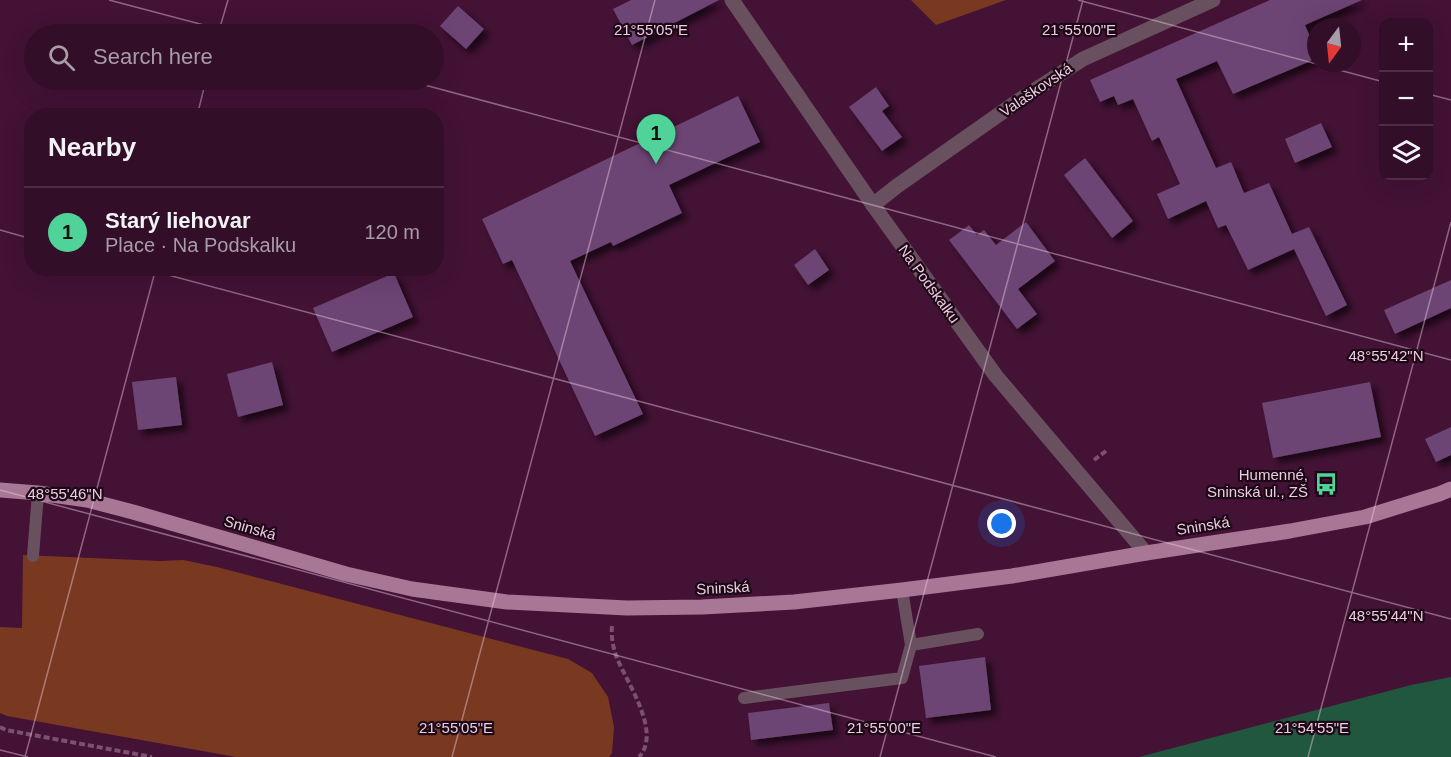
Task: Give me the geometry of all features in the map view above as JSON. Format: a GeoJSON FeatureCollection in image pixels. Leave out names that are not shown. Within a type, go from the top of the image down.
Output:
{"type":"FeatureCollection","features":[{"type":"Feature","properties":{"kind":"main road","name":"Sninská"},"geometry":{"type":"LineString","coordinates":[[0,490],[87,500],[346,573],[412,589],[507,602],[612,607],[714,607],[794,602],[1012,576],[1365,517],[1447,491]]}},
{"type":"Feature","properties":{"kind":"street","name":"Na Podskalku"},"geometry":{"type":"LineString","coordinates":[[732,0],[873,205],[996,376],[1146,553]]}},
{"type":"Feature","properties":{"kind":"street","name":"Valaškovská"},"geometry":{"type":"LineString","coordinates":[[873,205],[1021,99],[1083,59],[1213,0]]}},
{"type":"Feature","properties":{"kind":"lane"},"geometry":{"type":"LineString","coordinates":[[33,556],[38,493]]}},
{"type":"Feature","properties":{"kind":"lane"},"geometry":{"type":"LineString","coordinates":[[744,698],[902,678],[911,645],[902,590]]}},
{"type":"Feature","properties":{"kind":"lane"},"geometry":{"type":"LineString","coordinates":[[911,645],[978,634]]}},
{"type":"Feature","properties":{"kind":"path"},"geometry":{"type":"LineString","coordinates":[[612,607],[612,631],[617,658],[644,716],[648,735],[644,752],[639,757]]}},
{"type":"Feature","properties":{"kind":"path"},"geometry":{"type":"LineString","coordinates":[[0,727],[152,757]]}},
{"type":"Feature","properties":{"kind":"shaded area"},"geometry":{"type":"Polygon","coordinates":[[[911,0],[1006,0],[936,25],[911,0]]]}},
{"type":"Feature","properties":{"kind":"shaded area"},"geometry":{"type":"Polygon","coordinates":[[[23,555],[183,560],[568,659],[592,673],[608,697],[614,727],[612,753],[609,757],[236,757],[7,716],[0,713],[0,627],[22,628],[23,555]]]}},
{"type":"Feature","properties":{"kind":"shaded area"},"geometry":{"type":"Polygon","coordinates":[[[1451,677],[1451,757],[1139,757],[1411,685],[1451,677]]]}},
{"type":"Feature","properties":{"kind":"building"},"geometry":{"type":"Polygon","coordinates":[[[631,0],[719,0],[632,45],[613,9],[631,0]]]}},
{"type":"Feature","properties":{"kind":"building"},"geometry":{"type":"Polygon","coordinates":[[[1270,0],[1362,0],[1321,18],[1307,18],[1305,25],[1307,30],[1306,63],[1233,94],[1217,61],[1176,79],[1216,168],[1231,162],[1244,193],[1269,183],[1292,234],[1309,227],[1347,305],[1326,316],[1294,249],[1248,270],[1226,225],[1218,228],[1206,201],[1168,219],[1157,194],[1180,184],[1159,137],[1152,141],[1133,99],[1118,105],[1114,96],[1100,102],[1090,80],[1270,0]]]}},
{"type":"Feature","properties":{"kind":"building"},"geometry":{"type":"Polygon","coordinates":[[[458,6],[484,29],[466,49],[444,30],[444,24],[442,24],[458,6]]]}},
{"type":"Feature","properties":{"kind":"building"},"geometry":{"type":"Polygon","coordinates":[[[876,87],[889,106],[882,111],[902,137],[882,151],[849,107],[876,87]]]}},
{"type":"Feature","properties":{"kind":"building"},"geometry":{"type":"Polygon","coordinates":[[[738,96],[760,142],[669,185],[682,213],[613,246],[611,242],[570,261],[643,414],[595,436],[512,260],[503,264],[482,219],[738,96]]]}},
{"type":"Feature","properties":{"kind":"building"},"geometry":{"type":"Polygon","coordinates":[[[1321,123],[1332,147],[1295,163],[1285,139],[1321,123]]]}},
{"type":"Feature","properties":{"kind":"building"},"geometry":{"type":"Polygon","coordinates":[[[1085,158],[1133,221],[1112,238],[1064,175],[1085,158]]]}},
{"type":"Feature","properties":{"kind":"building"},"geometry":{"type":"Polygon","coordinates":[[[1026,222],[1055,261],[1018,289],[1037,314],[1017,329],[949,240],[969,225],[977,235],[984,230],[996,245],[1026,222]]]}},
{"type":"Feature","properties":{"kind":"building"},"geometry":{"type":"Polygon","coordinates":[[[815,249],[829,270],[808,285],[794,265],[815,249]]]}},
{"type":"Feature","properties":{"kind":"building"},"geometry":{"type":"Polygon","coordinates":[[[387,276],[395,276],[413,317],[332,352],[313,308],[387,276]]]}},
{"type":"Feature","properties":{"kind":"building"},"geometry":{"type":"Polygon","coordinates":[[[1451,280],[1451,308],[1395,334],[1384,310],[1451,280]]]}},
{"type":"Feature","properties":{"kind":"building"},"geometry":{"type":"Polygon","coordinates":[[[272,362],[283,405],[238,417],[227,374],[272,362]]]}},
{"type":"Feature","properties":{"kind":"building"},"geometry":{"type":"Polygon","coordinates":[[[176,377],[182,425],[138,430],[132,382],[176,377]]]}},
{"type":"Feature","properties":{"kind":"building"},"geometry":{"type":"Polygon","coordinates":[[[1370,382],[1381,437],[1273,458],[1262,403],[1370,382]]]}},
{"type":"Feature","properties":{"kind":"building"},"geometry":{"type":"Polygon","coordinates":[[[1451,427],[1451,455],[1436,462],[1425,439],[1451,427]]]}},
{"type":"Feature","properties":{"kind":"building"},"geometry":{"type":"Polygon","coordinates":[[[985,657],[991,710],[926,718],[919,666],[985,657]]]}},
{"type":"Feature","properties":{"kind":"building"},"geometry":{"type":"Polygon","coordinates":[[[829,703],[833,730],[751,740],[748,713],[829,703]]]}},
{"type":"Feature","properties":{"kind":"place","name":"Starý liehovar"},"geometry":{"type":"Point","coordinates":[656,164]}},
{"type":"Feature","properties":{"kind":"place","name":"Humenné, Sninská ul., ZŠ"},"geometry":{"type":"Point","coordinates":[1326,484]}}]}
